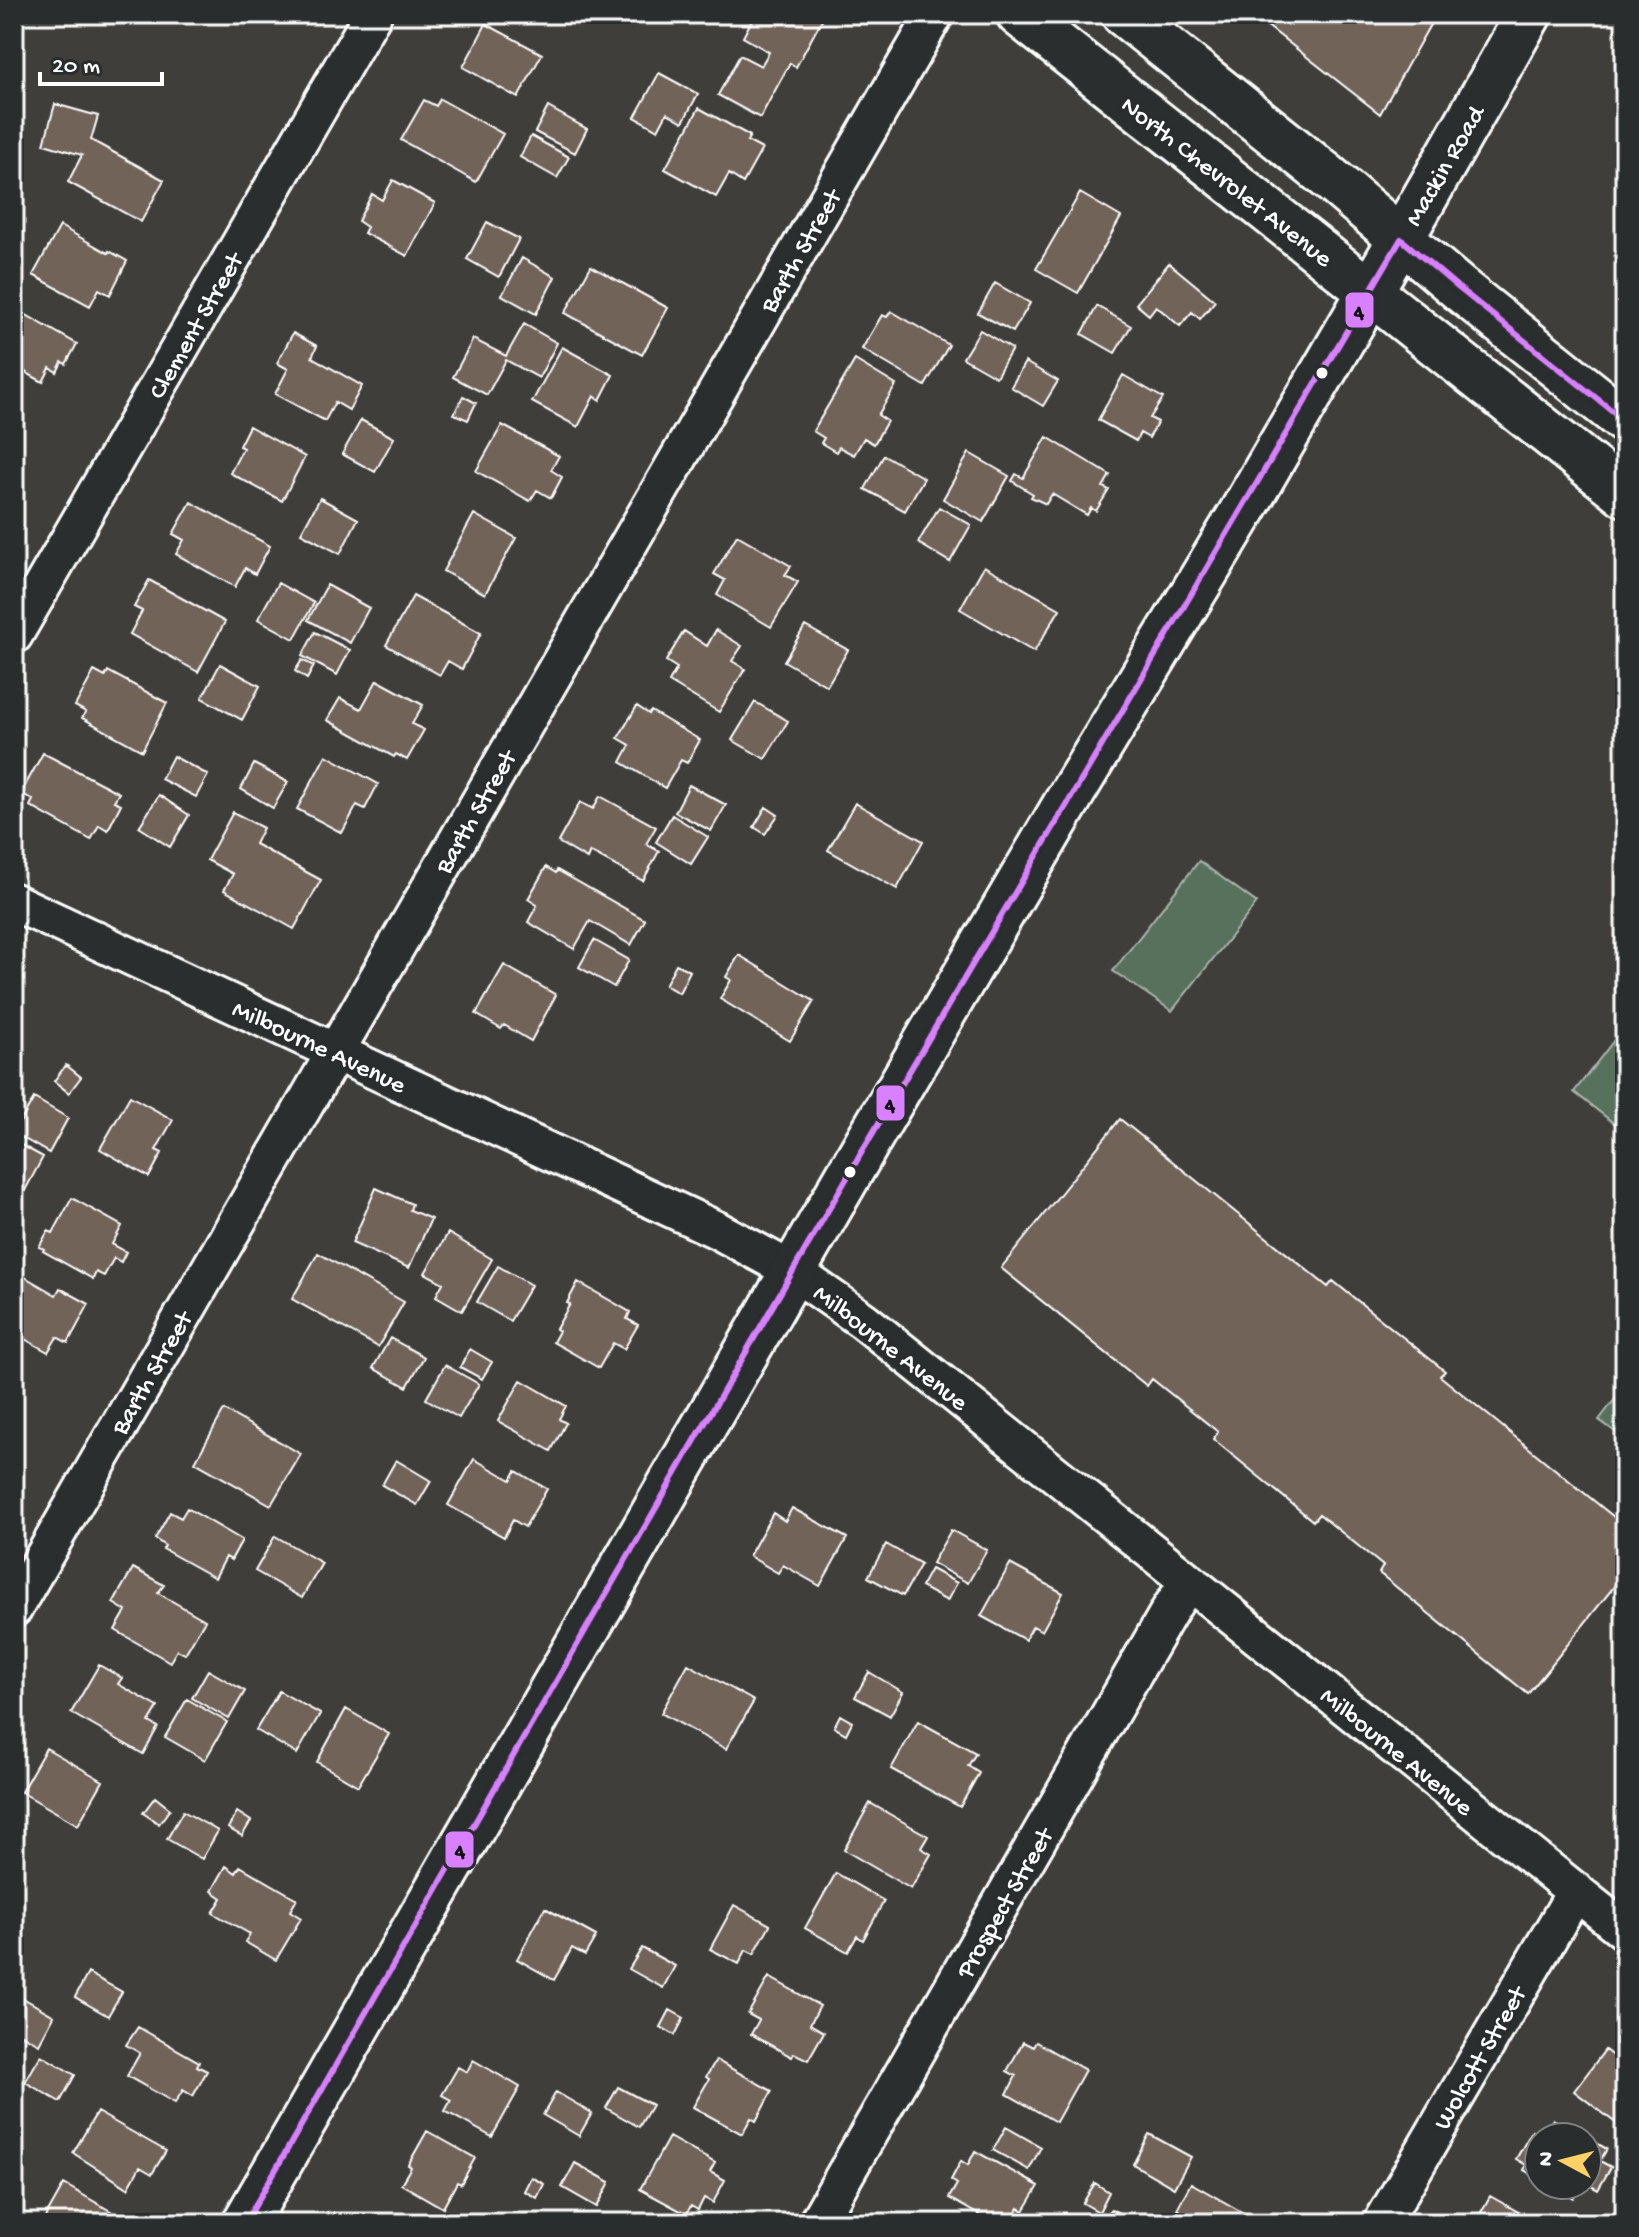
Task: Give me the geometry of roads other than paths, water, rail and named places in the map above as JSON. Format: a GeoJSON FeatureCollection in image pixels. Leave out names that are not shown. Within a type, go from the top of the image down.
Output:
{"type":"FeatureCollection","features":[{"type":"Feature","properties":{"kind":"street","name":"Clement Street"},"geometry":{"type":"LineString","coordinates":[[14,635],[373,14]]}},
{"type":"Feature","properties":{"kind":"street","name":"Barth Street"},"geometry":{"type":"LineString","coordinates":[[14,1608],[935,14]]}},
{"type":"Feature","properties":{"kind":"street","name":"North Chevrolet Avenue"},"geometry":{"type":"LineString","coordinates":[[1019,14],[1625,494]]}},
{"type":"Feature","properties":{"kind":"street"},"geometry":{"type":"LineString","coordinates":[[1124,14],[1625,421]]}},
{"type":"Feature","properties":{"kind":"street","name":"Mackin Road"},"geometry":{"type":"LineString","coordinates":[[245,2223],[884,1114],[1239,517],[1529,14]]}},
{"type":"Feature","properties":{"kind":"street","name":"Milbourne Avenue"},"geometry":{"type":"LineString","coordinates":[[14,902],[717,1230],[793,1271],[857,1316],[1625,1931]]}},
{"type":"Feature","properties":{"kind":"street","name":"Prospect Street"},"geometry":{"type":"LineString","coordinates":[[817,2223],[1171,1608],[1189,1582]]}},
{"type":"Feature","properties":{"kind":"street","name":"Wolcott Street"},"geometry":{"type":"LineString","coordinates":[[1382,2223],[1576,1891]]}}]}
